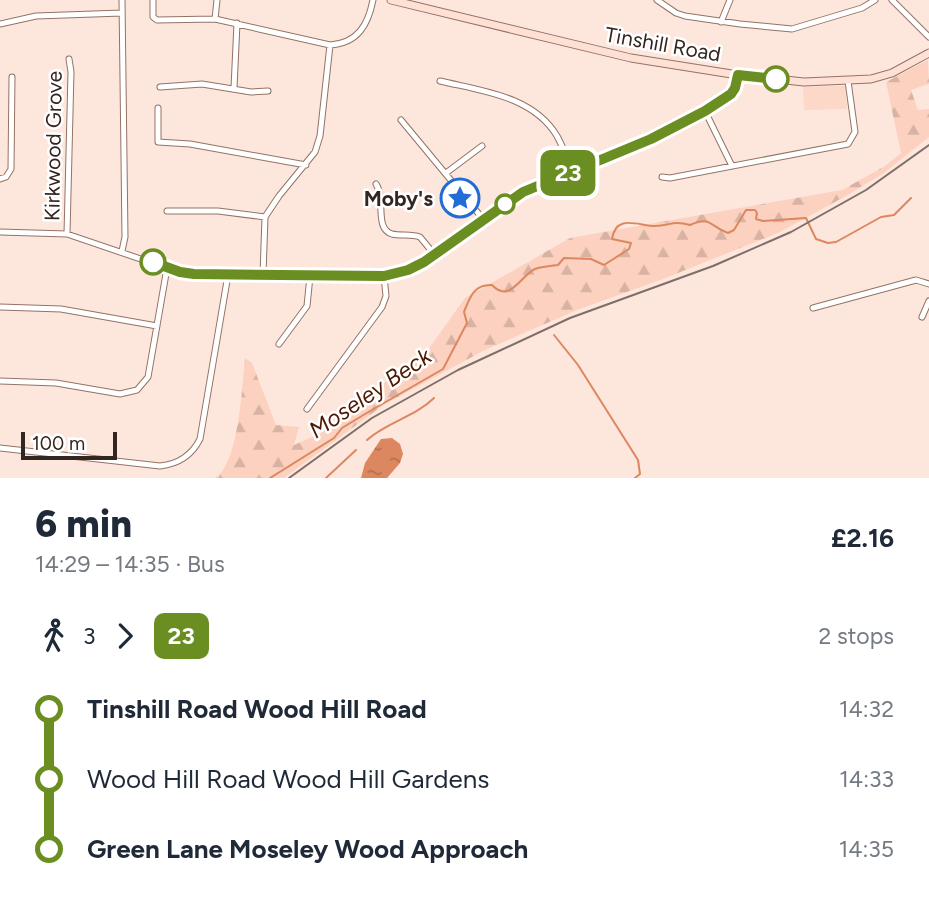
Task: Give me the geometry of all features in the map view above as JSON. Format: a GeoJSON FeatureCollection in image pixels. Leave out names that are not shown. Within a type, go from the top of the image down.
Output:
{"type":"FeatureCollection","features":[{"type":"Feature","properties":{"kind":"street"},"geometry":{"type":"LineString","coordinates":[[122,0],[125,237],[122,251]]}},
{"type":"Feature","properties":{"kind":"street"},"geometry":{"type":"LineString","coordinates":[[153,0],[155,20],[215,19],[330,45],[346,42],[359,33],[370,17],[373,0]]}},
{"type":"Feature","properties":{"kind":"street"},"geometry":{"type":"LineString","coordinates":[[215,19],[217,0]]}},
{"type":"Feature","properties":{"kind":"street","name":"Tinshill Road"},"geometry":{"type":"LineString","coordinates":[[391,0],[631,58],[738,75],[804,82],[871,79],[892,73],[929,53]]}},
{"type":"Feature","properties":{"kind":"street"},"geometry":{"type":"LineString","coordinates":[[657,0],[676,13],[721,22],[792,29],[862,8],[875,0]]}},
{"type":"Feature","properties":{"kind":"street"},"geometry":{"type":"LineString","coordinates":[[721,22],[730,0]]}},
{"type":"Feature","properties":{"kind":"street"},"geometry":{"type":"LineString","coordinates":[[892,0],[929,37]]}},
{"type":"Feature","properties":{"kind":"street"},"geometry":{"type":"LineString","coordinates":[[0,24],[36,16],[122,13]]}},
{"type":"Feature","properties":{"kind":"street"},"geometry":{"type":"LineString","coordinates":[[234,88],[237,23]]}},
{"type":"Feature","properties":{"kind":"street"},"geometry":{"type":"LineString","coordinates":[[263,275],[265,217],[315,152],[320,136],[330,45]]}},
{"type":"Feature","properties":{"kind":"street","name":"Kirkwood Grove"},"geometry":{"type":"LineString","coordinates":[[67,234],[71,72],[69,59]]}},
{"type":"Feature","properties":{"kind":"street"},"geometry":{"type":"LineString","coordinates":[[0,232],[67,234],[167,268],[194,274],[384,276],[408,270],[531,188],[651,139],[705,111],[731,94],[738,75]]}},
{"type":"Feature","properties":{"kind":"street"},"geometry":{"type":"LineString","coordinates":[[0,179],[6,177],[11,169],[12,77]]}},
{"type":"Feature","properties":{"kind":"street"},"geometry":{"type":"LineString","coordinates":[[440,81],[499,95],[528,106],[551,128],[573,172]]}},
{"type":"Feature","properties":{"kind":"street"},"geometry":{"type":"LineString","coordinates":[[662,177],[670,178],[848,144],[855,132],[848,81]]}},
{"type":"Feature","properties":{"kind":"street"},"geometry":{"type":"LineString","coordinates":[[160,87],[202,84],[251,92],[268,91]]}},
{"type":"Feature","properties":{"kind":"street"},"geometry":{"type":"LineString","coordinates":[[158,108],[158,142],[190,144],[306,165]]}},
{"type":"Feature","properties":{"kind":"street"},"geometry":{"type":"LineString","coordinates":[[705,111],[732,166]]}},
{"type":"Feature","properties":{"kind":"street"},"geometry":{"type":"LineString","coordinates":[[401,120],[483,219]]}},
{"type":"Feature","properties":{"kind":"street"},"geometry":{"type":"LineString","coordinates":[[446,173],[482,146]]}},
{"type":"Feature","properties":{"kind":"street"},"geometry":{"type":"LineString","coordinates":[[376,184],[382,195],[381,219],[384,228],[393,234],[420,237],[434,254]]}},
{"type":"Feature","properties":{"kind":"street"},"geometry":{"type":"LineString","coordinates":[[167,211],[218,211],[265,217]]}},
{"type":"Feature","properties":{"kind":"street"},"geometry":{"type":"LineString","coordinates":[[0,381],[56,383],[120,394],[129,393],[144,384],[148,377],[167,268]]}},
{"type":"Feature","properties":{"kind":"street"},"geometry":{"type":"LineString","coordinates":[[0,448],[160,466],[169,466],[186,457],[200,439],[228,275]]}},
{"type":"Feature","properties":{"kind":"street"},"geometry":{"type":"LineString","coordinates":[[279,344],[307,306],[310,276]]}},
{"type":"Feature","properties":{"kind":"street"},"geometry":{"type":"LineString","coordinates":[[307,409],[382,307],[386,296],[384,276]]}},
{"type":"Feature","properties":{"kind":"street"},"geometry":{"type":"LineString","coordinates":[[813,308],[916,280],[929,284]]}},
{"type":"Feature","properties":{"kind":"street"},"geometry":{"type":"LineString","coordinates":[[922,317],[929,301]]}},
{"type":"Feature","properties":{"kind":"street"},"geometry":{"type":"LineString","coordinates":[[0,307],[61,309],[156,326]]}},
{"type":"Feature","properties":{"kind":"shaded area"},"geometry":{"type":"Polygon","coordinates":[[[845,86],[847,109],[804,110],[803,87],[845,86]]]}},
{"type":"Feature","properties":{"kind":"green space"},"geometry":{"type":"Polygon","coordinates":[[[928,60],[929,84],[911,90],[918,110],[929,109],[929,137],[884,173],[846,196],[778,233],[577,310],[483,351],[385,404],[284,478],[215,478],[223,470],[234,441],[241,405],[245,358],[252,363],[276,425],[299,427],[294,445],[319,434],[430,347],[465,298],[570,238],[842,190],[885,166],[901,153],[886,82],[928,60]]]}},
{"type":"Feature","properties":{"kind":"water"},"geometry":{"type":"Polygon","coordinates":[[[392,438],[400,444],[403,454],[400,463],[387,478],[361,478],[365,463],[381,439],[392,438]]]}},
{"type":"Feature","properties":{"kind":"waterway","name":"Moseley Beck"},"geometry":{"type":"LineString","coordinates":[[270,478],[334,438],[342,428],[443,369],[467,323],[464,312],[477,289],[492,285],[504,292],[510,290],[535,269],[558,265],[564,258],[591,259],[604,265],[629,249],[631,243],[612,239],[614,231],[623,223],[655,226],[675,223],[690,225],[702,221],[728,233],[734,230],[746,210],[755,210],[756,219],[763,221],[806,218],[816,239],[828,243],[836,242],[881,217],[894,215],[911,198]]}},
{"type":"Feature","properties":{"kind":"waterway"},"geometry":{"type":"LineString","coordinates":[[554,335],[578,365],[638,460],[640,474],[635,478]]}},
{"type":"Feature","properties":{"kind":"waterway"},"geometry":{"type":"LineString","coordinates":[[367,440],[434,398]]}},
{"type":"Feature","properties":{"kind":"waterway"},"geometry":{"type":"LineString","coordinates":[[326,478],[356,450]]}},
{"type":"Feature","properties":{"kind":"railway"},"geometry":{"type":"LineString","coordinates":[[289,478],[372,418],[458,370],[570,318],[713,266],[791,232],[866,190],[929,145]]}},
{"type":"Feature","properties":{"kind":"bus line","name":"23"},"geometry":{"type":"LineString","coordinates":[[153,262],[194,274],[396,274],[424,262],[531,188],[651,139],[705,111],[731,94],[738,75],[776,79]]}},
{"type":"Feature","properties":{"kind":"place","name":"Moby's"},"geometry":{"type":"Point","coordinates":[460,198]}}]}
